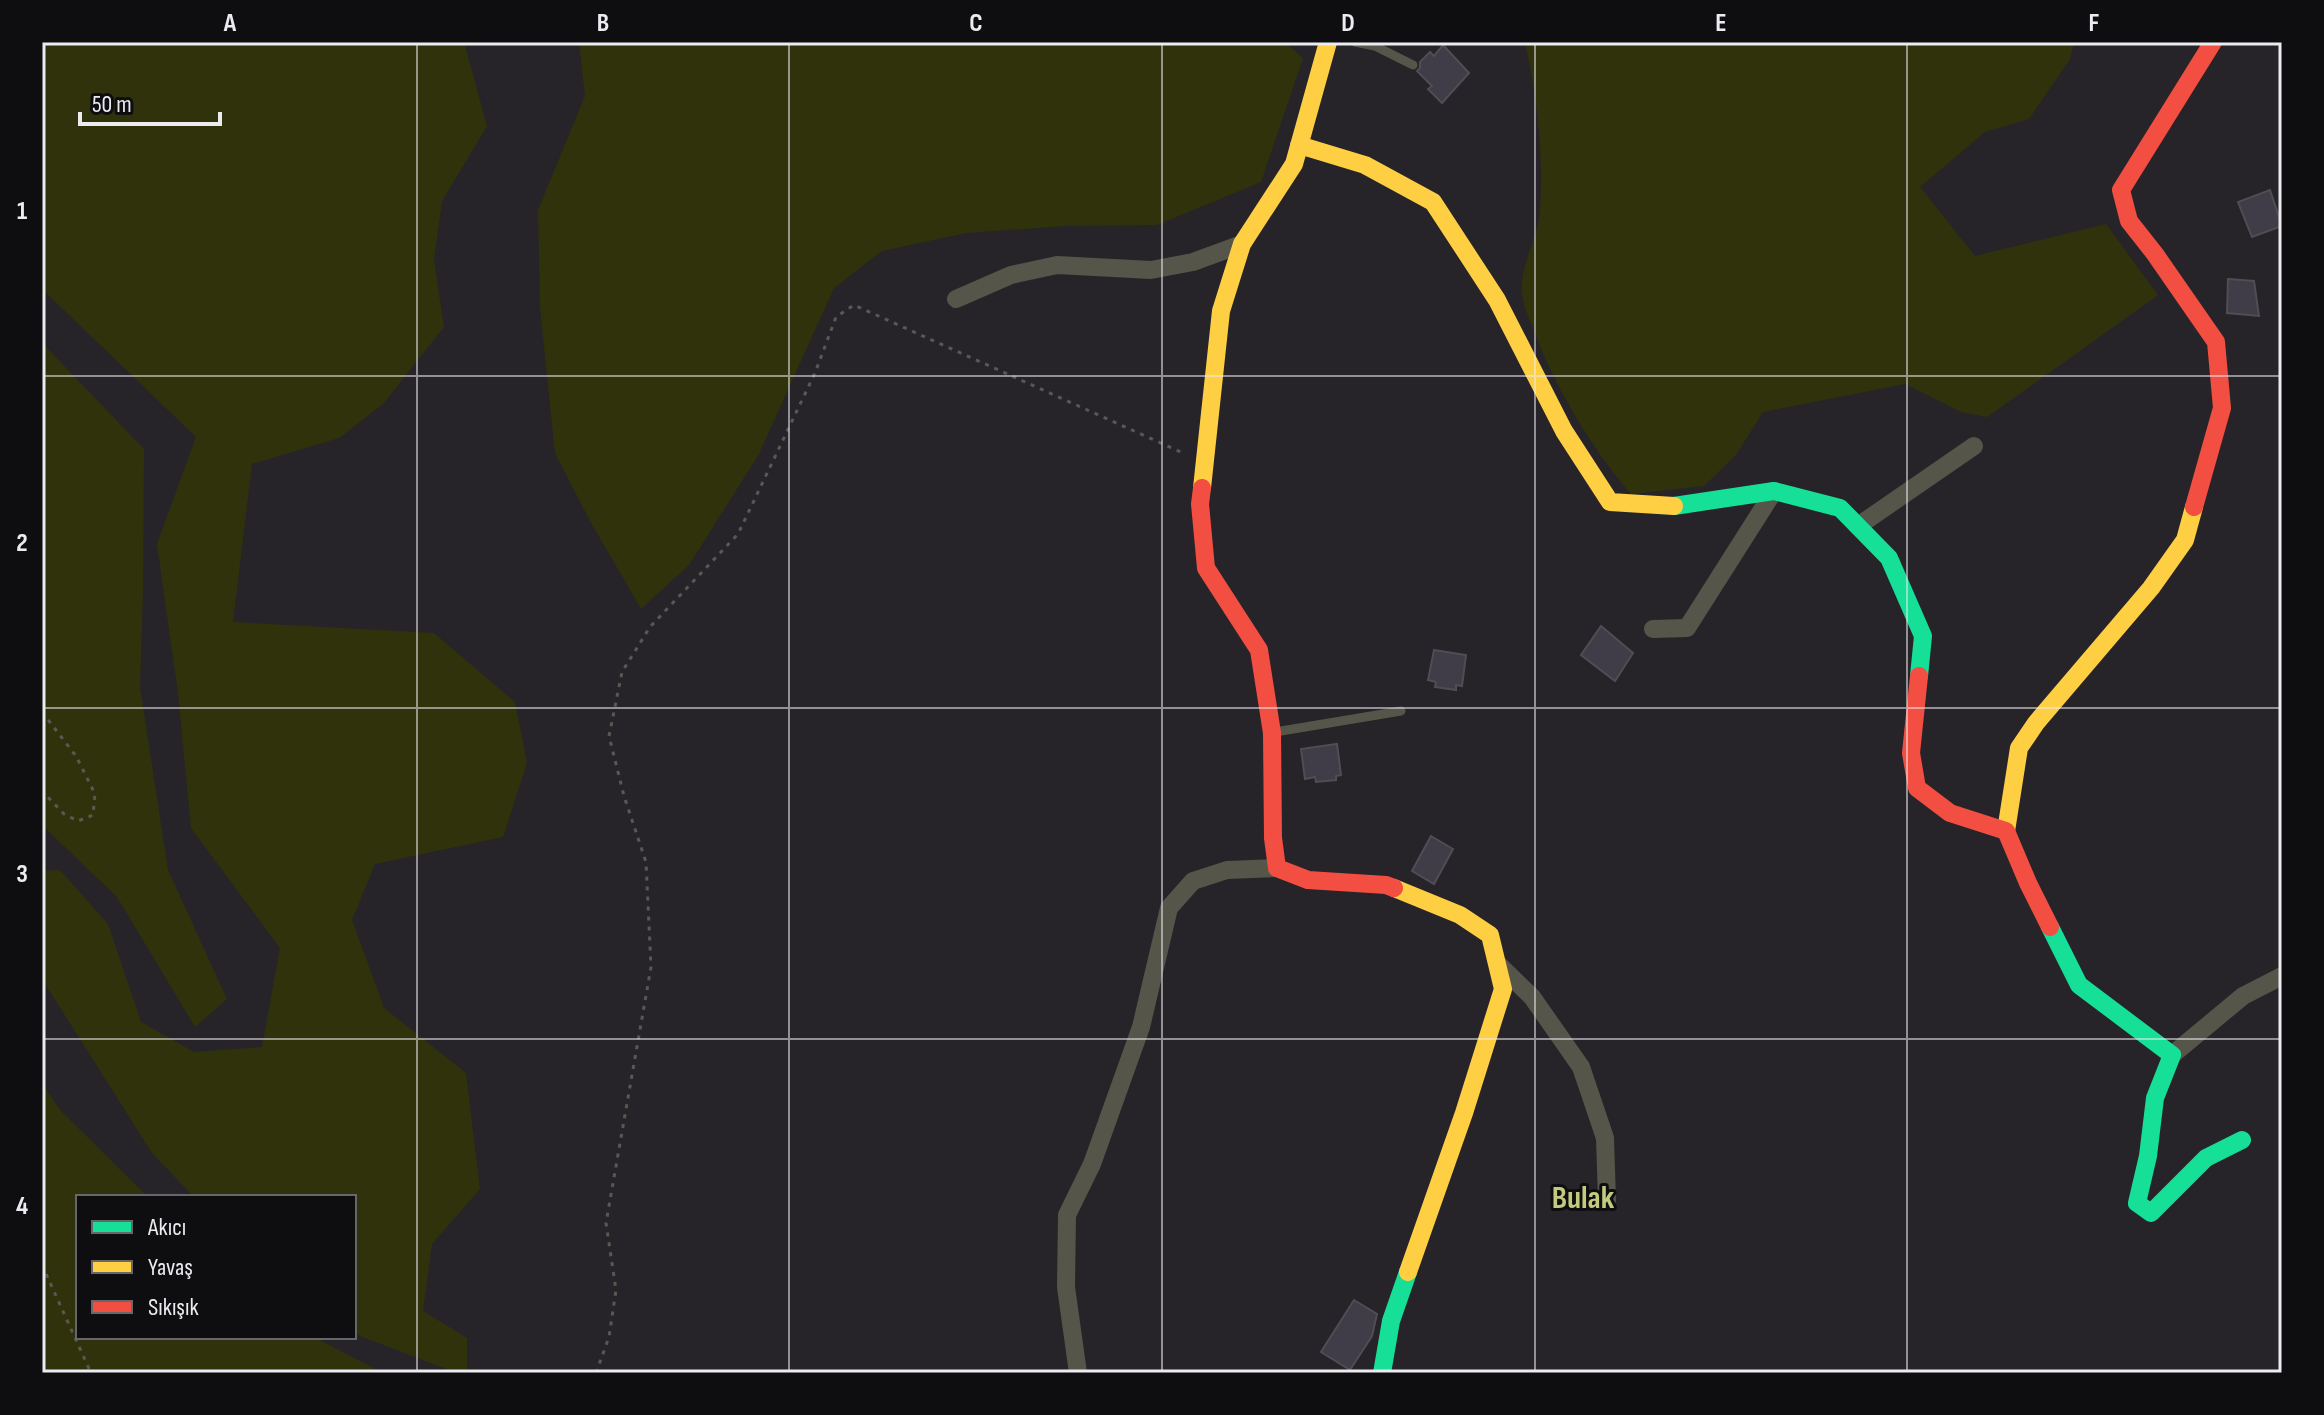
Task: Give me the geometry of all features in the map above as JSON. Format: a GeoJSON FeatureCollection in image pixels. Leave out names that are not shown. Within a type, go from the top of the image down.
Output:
{"type":"FeatureCollection","features":[{"type":"Feature","properties":{"kind":"street"},"geometry":{"type":"LineString","coordinates":[[1277,868],[1273,838],[1272,733],[1259,650],[1206,568],[1200,504],[1221,311],[1242,244],[1294,164],[1328,42]]}},
{"type":"Feature","properties":{"kind":"street"},"geometry":{"type":"LineString","coordinates":[[2172,1055],[2079,985],[2006,831],[2019,748],[2036,723],[2151,588],[2185,540],[2222,408],[2216,342],[2129,221],[2121,190],[2213,42]]}},
{"type":"Feature","properties":{"kind":"street"},"geometry":{"type":"LineString","coordinates":[[1299,145],[1365,165],[1433,202],[1497,300],[1564,431],[1610,502],[1669,507],[1774,491],[1840,508],[1889,558],[1923,636],[1911,753],[1917,788],[1950,813],[2006,831]]}},
{"type":"Feature","properties":{"kind":"street"},"geometry":{"type":"LineString","coordinates":[[956,299],[1011,275],[1057,265],[1151,270],[1193,262],[1242,244]]}},
{"type":"Feature","properties":{"kind":"street"},"geometry":{"type":"LineString","coordinates":[[1858,526],[1974,446]]}},
{"type":"Feature","properties":{"kind":"street"},"geometry":{"type":"LineString","coordinates":[[1653,629],[1687,628],[1774,491]]}},
{"type":"Feature","properties":{"kind":"street"},"geometry":{"type":"LineString","coordinates":[[1078,1373],[1066,1287],[1067,1215],[1092,1164],[1141,1027],[1169,908],[1193,881],[1227,870],[1277,868],[1308,880],[1386,885],[1460,915],[1490,935],[1503,989],[1445,1169],[1391,1321],[1382,1373]]}},
{"type":"Feature","properties":{"kind":"street"},"geometry":{"type":"LineString","coordinates":[[1496,962],[1532,997],[1581,1067],[1605,1138],[1607,1200]]}},
{"type":"Feature","properties":{"kind":"street"},"geometry":{"type":"LineString","coordinates":[[2242,1140],[2206,1158],[2151,1213],[2137,1203],[2148,1156],[2155,1098],[2172,1055],[2243,996],[2282,976]]}},
{"type":"Feature","properties":{"kind":"lane"},"geometry":{"type":"LineString","coordinates":[[1355,42],[1375,46],[1413,65]]}},
{"type":"Feature","properties":{"kind":"lane"},"geometry":{"type":"LineString","coordinates":[[1272,733],[1401,711]]}},
{"type":"Feature","properties":{"kind":"path"},"geometry":{"type":"LineString","coordinates":[[596,1373],[609,1337],[616,1290],[606,1223],[651,967],[646,862],[624,796],[609,736],[622,672],[650,627],[738,534],[815,373],[836,317],[854,305],[1204,463]]}},
{"type":"Feature","properties":{"kind":"path"},"geometry":{"type":"LineString","coordinates":[[42,712],[76,756],[95,794],[93,815],[78,821],[64,814],[42,791]]}},
{"type":"Feature","properties":{"kind":"path"},"geometry":{"type":"LineString","coordinates":[[42,1265],[91,1373]]}},
{"type":"Feature","properties":{"kind":"green space"},"geometry":{"type":"Polygon","coordinates":[[[42,42],[464,42],[487,126],[442,201],[434,260],[444,327],[383,404],[339,438],[252,464],[233,622],[434,633],[515,702],[527,763],[503,837],[375,864],[352,920],[384,1008],[466,1073],[480,1189],[432,1244],[423,1311],[467,1338],[467,1373],[457,1373],[356,1333],[356,1195],[192,1195],[152,1153],[42,979],[42,871],[60,870],[108,924],[141,1022],[194,1052],[262,1047],[280,948],[191,828],[178,693],[157,544],[196,437],[42,289],[42,42]]]}},
{"type":"Feature","properties":{"kind":"green space"},"geometry":{"type":"Polygon","coordinates":[[[579,42],[1284,42],[1303,58],[1261,182],[1157,225],[1066,226],[966,233],[882,251],[834,288],[759,454],[689,565],[641,609],[555,453],[540,308],[538,210],[585,96],[579,42]]]}},
{"type":"Feature","properties":{"kind":"green space"},"geometry":{"type":"Polygon","coordinates":[[[1525,42],[2074,42],[2070,59],[2029,119],[1985,132],[1920,187],[1975,256],[2106,224],[2158,295],[1987,417],[1961,412],[1905,384],[1763,412],[1736,455],[1704,486],[1631,494],[1575,415],[1541,349],[1524,303],[1523,276],[1538,222],[1541,190],[1538,126],[1525,42]]]}},
{"type":"Feature","properties":{"kind":"green space"},"geometry":{"type":"Polygon","coordinates":[[[42,343],[144,449],[140,687],[168,870],[227,999],[195,1027],[117,897],[42,825],[42,343]]]}},
{"type":"Feature","properties":{"kind":"green space"},"geometry":{"type":"Polygon","coordinates":[[[42,1083],[60,1110],[146,1195],[76,1195],[76,1339],[318,1339],[383,1373],[42,1373],[42,1083]]]}},
{"type":"Feature","properties":{"kind":"building"},"geometry":{"type":"Polygon","coordinates":[[[1443,45],[1469,73],[1442,103],[1428,89],[1432,86],[1417,71],[1420,62],[1430,52],[1434,56],[1443,45]]]}},
{"type":"Feature","properties":{"kind":"building"},"geometry":{"type":"Polygon","coordinates":[[[2270,190],[2282,226],[2252,237],[2238,202],[2270,190]]]}},
{"type":"Feature","properties":{"kind":"building"},"geometry":{"type":"Polygon","coordinates":[[[2228,279],[2254,281],[2259,316],[2227,313],[2228,279]]]}},
{"type":"Feature","properties":{"kind":"building"},"geometry":{"type":"Polygon","coordinates":[[[1601,626],[1633,653],[1615,681],[1581,655],[1601,626]]]}},
{"type":"Feature","properties":{"kind":"building"},"geometry":{"type":"Polygon","coordinates":[[[1434,650],[1466,655],[1462,686],[1456,685],[1456,690],[1435,687],[1436,682],[1428,680],[1434,650]]]}},
{"type":"Feature","properties":{"kind":"building"},"geometry":{"type":"Polygon","coordinates":[[[1337,744],[1341,775],[1336,776],[1336,780],[1316,782],[1315,777],[1305,779],[1301,749],[1337,744]]]}},
{"type":"Feature","properties":{"kind":"building"},"geometry":{"type":"Polygon","coordinates":[[[1431,836],[1453,849],[1434,884],[1412,871],[1431,836]]]}},
{"type":"Feature","properties":{"kind":"building"},"geometry":{"type":"Polygon","coordinates":[[[1354,1300],[1377,1314],[1372,1336],[1350,1370],[1321,1352],[1354,1300]]]}},
{"type":"Feature","properties":{"kind":"traffic: fast"},"geometry":{"type":"LineString","coordinates":[[1674,506],[1774,491],[1840,508],[1889,558],[1923,636],[1919,676]]}},
{"type":"Feature","properties":{"kind":"traffic: fast"},"geometry":{"type":"LineString","coordinates":[[2050,927],[2079,985],[2172,1055],[2155,1098],[2148,1156],[2137,1203],[2151,1213],[2206,1158],[2242,1140]]}},
{"type":"Feature","properties":{"kind":"traffic: fast"},"geometry":{"type":"LineString","coordinates":[[1382,1373],[1391,1321],[1408,1272]]}},
{"type":"Feature","properties":{"kind":"traffic: slow"},"geometry":{"type":"LineString","coordinates":[[1202,488],[1221,311],[1242,244],[1294,164],[1328,42]]}},
{"type":"Feature","properties":{"kind":"traffic: slow"},"geometry":{"type":"LineString","coordinates":[[1299,145],[1365,165],[1433,202],[1497,300],[1564,431],[1610,502],[1674,506]]}},
{"type":"Feature","properties":{"kind":"traffic: slow"},"geometry":{"type":"LineString","coordinates":[[2006,831],[2019,748],[2036,723],[2151,588],[2185,540],[2194,507]]}},
{"type":"Feature","properties":{"kind":"traffic: slow"},"geometry":{"type":"LineString","coordinates":[[1394,888],[1460,915],[1490,935],[1503,989],[1464,1113],[1408,1272]]}},
{"type":"Feature","properties":{"kind":"traffic: jam"},"geometry":{"type":"LineString","coordinates":[[2194,507],[2222,408],[2216,342],[2129,221],[2121,190],[2213,42]]}},
{"type":"Feature","properties":{"kind":"traffic: jam"},"geometry":{"type":"LineString","coordinates":[[1202,488],[1200,504],[1206,568],[1259,650],[1272,733],[1273,838],[1277,868],[1308,880],[1394,888]]}},
{"type":"Feature","properties":{"kind":"traffic: jam"},"geometry":{"type":"LineString","coordinates":[[1919,676],[1911,753],[1917,788],[1950,813],[2006,831],[2050,927]]}},
{"type":"Feature","properties":{"kind":"district","name":"Bulak"},"geometry":{"type":"Point","coordinates":[1583,1197]}}]}
